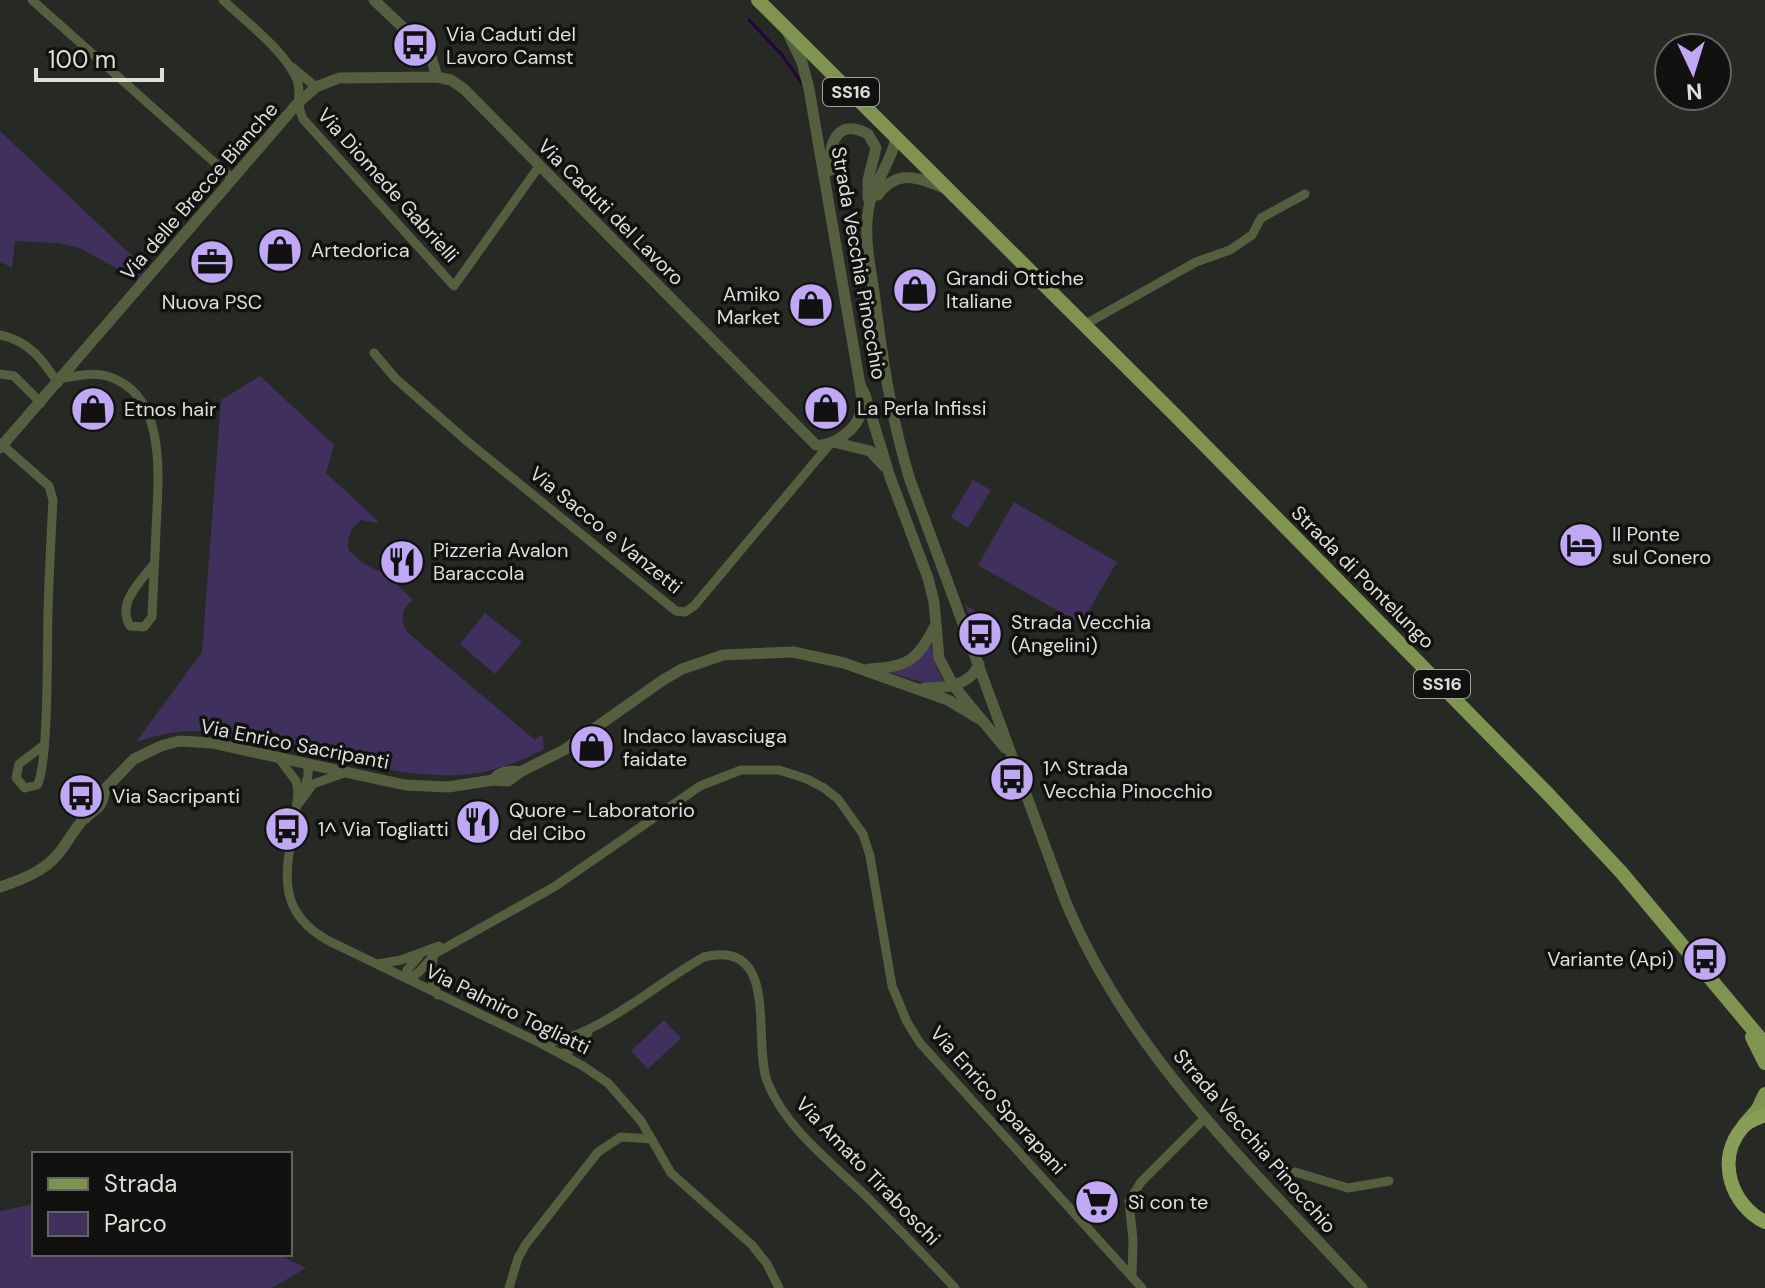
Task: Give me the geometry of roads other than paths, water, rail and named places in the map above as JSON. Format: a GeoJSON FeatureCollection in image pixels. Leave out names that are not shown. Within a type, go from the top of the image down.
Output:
{"type":"FeatureCollection","features":[{"type":"Feature","properties":{"kind":"highway"},"geometry":{"type":"LineString","coordinates":[[1765,1115],[1744,1125],[1730,1157],[1728,1172],[1731,1186],[1742,1207],[1765,1222]]}},
{"type":"Feature","properties":{"kind":"main road","name":"SS16"},"geometry":{"type":"LineString","coordinates":[[758,0],[786,28]]}},
{"type":"Feature","properties":{"kind":"main road","name":"Strada di Pontelungo"},"geometry":{"type":"LineString","coordinates":[[786,28],[1550,796],[1621,872],[1765,1044]]}},
{"type":"Feature","properties":{"kind":"main road"},"geometry":{"type":"LineString","coordinates":[[1743,1018],[1765,1063]]}},
{"type":"Feature","properties":{"kind":"main road"},"geometry":{"type":"LineString","coordinates":[[1744,1125],[1758,1109],[1765,1094]]}},
{"type":"Feature","properties":{"kind":"street"},"geometry":{"type":"LineString","coordinates":[[32,0],[233,179]]}},
{"type":"Feature","properties":{"kind":"street"},"geometry":{"type":"LineString","coordinates":[[223,0],[316,87]]}},
{"type":"Feature","properties":{"kind":"street"},"geometry":{"type":"LineString","coordinates":[[374,0],[430,53],[437,77]]}},
{"type":"Feature","properties":{"kind":"street","name":"Strada Vecchia Pinocchio"},"geometry":{"type":"LineString","coordinates":[[786,28],[802,62],[809,89],[860,385],[928,578],[934,602],[939,658],[953,685],[1009,752]]}},
{"type":"Feature","properties":{"kind":"street"},"geometry":{"type":"LineString","coordinates":[[290,65],[299,85],[297,104]]}},
{"type":"Feature","properties":{"kind":"street","name":"Via delle Brecce Bianche"},"geometry":{"type":"LineString","coordinates":[[44,745],[19,764],[16,778],[21,787],[31,788],[40,780],[44,745],[53,500],[49,486],[1,446],[61,381],[297,104],[316,87],[339,78],[437,77]]}},
{"type":"Feature","properties":{"kind":"street","name":"Via Caduti del Lavoro"},"geometry":{"type":"LineString","coordinates":[[437,77],[451,80],[464,89],[816,445],[831,444]]}},
{"type":"Feature","properties":{"kind":"street","name":"Via Diomede Gabrielli"},"geometry":{"type":"LineString","coordinates":[[297,104],[303,119],[454,286],[540,165]]}},
{"type":"Feature","properties":{"kind":"street"},"geometry":{"type":"LineString","coordinates":[[829,199],[831,143],[843,131],[862,131],[868,134],[876,148],[868,180],[868,208]]}},
{"type":"Feature","properties":{"kind":"street","name":"Strada Vecchia Pinocchio"},"geometry":{"type":"LineString","coordinates":[[896,138],[892,156],[868,208],[866,228],[896,436],[1065,900],[1089,954],[1121,1008],[1205,1118],[1362,1288]]}},
{"type":"Feature","properties":{"kind":"street","name":"Strada Vecchia Pinocchio"},"geometry":{"type":"LineString","coordinates":[[868,208],[885,185],[899,179],[913,177],[947,189]]}},
{"type":"Feature","properties":{"kind":"street"},"geometry":{"type":"LineString","coordinates":[[1084,325],[1196,262],[1230,250],[1252,235],[1261,218],[1305,194]]}},
{"type":"Feature","properties":{"kind":"street"},"geometry":{"type":"LineString","coordinates":[[0,335],[30,346],[61,381],[93,375],[108,376],[125,386],[146,410],[158,450],[154,564],[152,617],[144,627],[130,626],[126,619],[128,599],[154,564]]}},
{"type":"Feature","properties":{"kind":"street","name":"Via Sacco e Vanzetti"},"geometry":{"type":"LineString","coordinates":[[374,353],[395,378],[458,433],[676,611],[685,612],[694,606],[831,444],[852,427],[861,414],[860,385]]}},
{"type":"Feature","properties":{"kind":"street"},"geometry":{"type":"LineString","coordinates":[[0,374],[14,376],[41,403]]}},
{"type":"Feature","properties":{"kind":"street"},"geometry":{"type":"LineString","coordinates":[[831,444],[870,451],[880,459],[890,477]]}},
{"type":"Feature","properties":{"kind":"street","name":"Via Enrico Sacripanti"},"geometry":{"type":"LineString","coordinates":[[862,670],[891,668],[916,658],[935,625]]}},
{"type":"Feature","properties":{"kind":"street","name":"Via Enrico Sacripanti"},"geometry":{"type":"LineString","coordinates":[[0,887],[35,873],[57,857],[86,818],[104,801],[105,789],[134,759],[179,741],[212,743],[428,787],[493,780],[503,773],[520,772],[564,750],[682,669],[712,658],[743,653],[793,652],[862,670],[920,688],[981,720]]}},
{"type":"Feature","properties":{"kind":"street"},"geometry":{"type":"LineString","coordinates":[[953,685],[972,676],[979,664]]}},
{"type":"Feature","properties":{"kind":"street","name":"Via Enrico Sacripanti"},"geometry":{"type":"LineString","coordinates":[[920,688],[953,685]]}},
{"type":"Feature","properties":{"kind":"street"},"geometry":{"type":"LineString","coordinates":[[278,757],[301,793],[313,784],[345,772]]}},
{"type":"Feature","properties":{"kind":"street","name":"Via Palmiro Togliatti"},"geometry":{"type":"LineString","coordinates":[[308,764],[297,806],[286,879],[290,902],[314,933],[583,1066],[624,1099],[671,1173],[752,1245],[767,1264],[779,1288]]}},
{"type":"Feature","properties":{"kind":"street","name":"Via Enrico Sparapani"},"geometry":{"type":"LineString","coordinates":[[409,980],[436,953],[554,887],[700,786],[741,770],[793,773],[838,799],[863,834],[870,856],[892,986],[907,1022],[920,1043],[1142,1288]]}},
{"type":"Feature","properties":{"kind":"street","name":"Via Enrico Sparapani"},"geometry":{"type":"LineString","coordinates":[[377,964],[401,960],[454,941]]}},
{"type":"Feature","properties":{"kind":"street"},"geometry":{"type":"LineString","coordinates":[[409,980],[407,970],[422,952]]}},
{"type":"Feature","properties":{"kind":"street"},"geometry":{"type":"LineString","coordinates":[[436,953],[430,968],[431,980],[438,995]]}},
{"type":"Feature","properties":{"kind":"street","name":"Via Amato Tiraboschi"},"geometry":{"type":"LineString","coordinates":[[540,1043],[569,1039],[593,1028],[704,957],[725,955],[748,967],[758,983],[761,1049],[767,1081],[786,1117],[955,1288]]}},
{"type":"Feature","properties":{"kind":"street","name":"Via Amato Tiraboschi"},"geometry":{"type":"LineString","coordinates":[[561,1054],[593,1028]]}},
{"type":"Feature","properties":{"kind":"street"},"geometry":{"type":"LineString","coordinates":[[561,1054],[569,1039]]}},
{"type":"Feature","properties":{"kind":"street"},"geometry":{"type":"LineString","coordinates":[[580,1041],[583,1066]]}},
{"type":"Feature","properties":{"kind":"street"},"geometry":{"type":"LineString","coordinates":[[1132,1275],[1133,1240],[1129,1201],[1141,1182],[1205,1118]]}},
{"type":"Feature","properties":{"kind":"street"},"geometry":{"type":"LineString","coordinates":[[509,1288],[518,1258],[526,1244],[598,1152],[621,1137],[652,1139]]}},
{"type":"Feature","properties":{"kind":"street"},"geometry":{"type":"LineString","coordinates":[[1295,1172],[1348,1188],[1389,1181]]}},
{"type":"Feature","properties":{"kind":"waterway"},"geometry":{"type":"LineString","coordinates":[[749,20],[782,55],[803,85]]}},
{"type":"Feature","properties":{"kind":"waterway"},"geometry":{"type":"LineString","coordinates":[[850,202],[861,270]]}},
{"type":"Feature","properties":{"kind":"waterway"},"geometry":{"type":"LineString","coordinates":[[865,295],[875,357]]}},
{"type":"Feature","properties":{"kind":"place","name":"Via Caduti del Lavoro Camst"},"geometry":{"type":"Point","coordinates":[415,45]}},
{"type":"Feature","properties":{"kind":"place","name":"Artedorica"},"geometry":{"type":"Point","coordinates":[280,250]}},
{"type":"Feature","properties":{"kind":"place","name":"Nuova PSC"},"geometry":{"type":"Point","coordinates":[212,262]}},
{"type":"Feature","properties":{"kind":"place","name":"Grandi Ottiche Italiane"},"geometry":{"type":"Point","coordinates":[915,290]}},
{"type":"Feature","properties":{"kind":"place","name":"Amiko Market"},"geometry":{"type":"Point","coordinates":[811,305]}},
{"type":"Feature","properties":{"kind":"place","name":"La Perla Infissi"},"geometry":{"type":"Point","coordinates":[826,408]}},
{"type":"Feature","properties":{"kind":"place","name":"Etnos hair"},"geometry":{"type":"Point","coordinates":[93,409]}},
{"type":"Feature","properties":{"kind":"place","name":"Il Ponte sul Conero"},"geometry":{"type":"Point","coordinates":[1581,545]}},
{"type":"Feature","properties":{"kind":"place","name":"Pizzeria Avalon Baraccola"},"geometry":{"type":"Point","coordinates":[402,562]}},
{"type":"Feature","properties":{"kind":"place","name":"Strada Vecchia (Angelini)"},"geometry":{"type":"Point","coordinates":[980,634]}},
{"type":"Feature","properties":{"kind":"place","name":"Indaco lavasciuga faidate"},"geometry":{"type":"Point","coordinates":[592,747]}},
{"type":"Feature","properties":{"kind":"place","name":"1^ Strada Vecchia Pinocchio"},"geometry":{"type":"Point","coordinates":[1012,779]}},
{"type":"Feature","properties":{"kind":"place","name":"Via Sacripanti"},"geometry":{"type":"Point","coordinates":[81,796]}},
{"type":"Feature","properties":{"kind":"place","name":"Quore - Laboratorio del Cibo"},"geometry":{"type":"Point","coordinates":[478,822]}},
{"type":"Feature","properties":{"kind":"place","name":"1^ Via Togliatti"},"geometry":{"type":"Point","coordinates":[287,829]}},
{"type":"Feature","properties":{"kind":"place","name":"Variante (Api)"},"geometry":{"type":"Point","coordinates":[1705,959]}},
{"type":"Feature","properties":{"kind":"place","name":"Sì con te"},"geometry":{"type":"Point","coordinates":[1097,1202]}}]}
